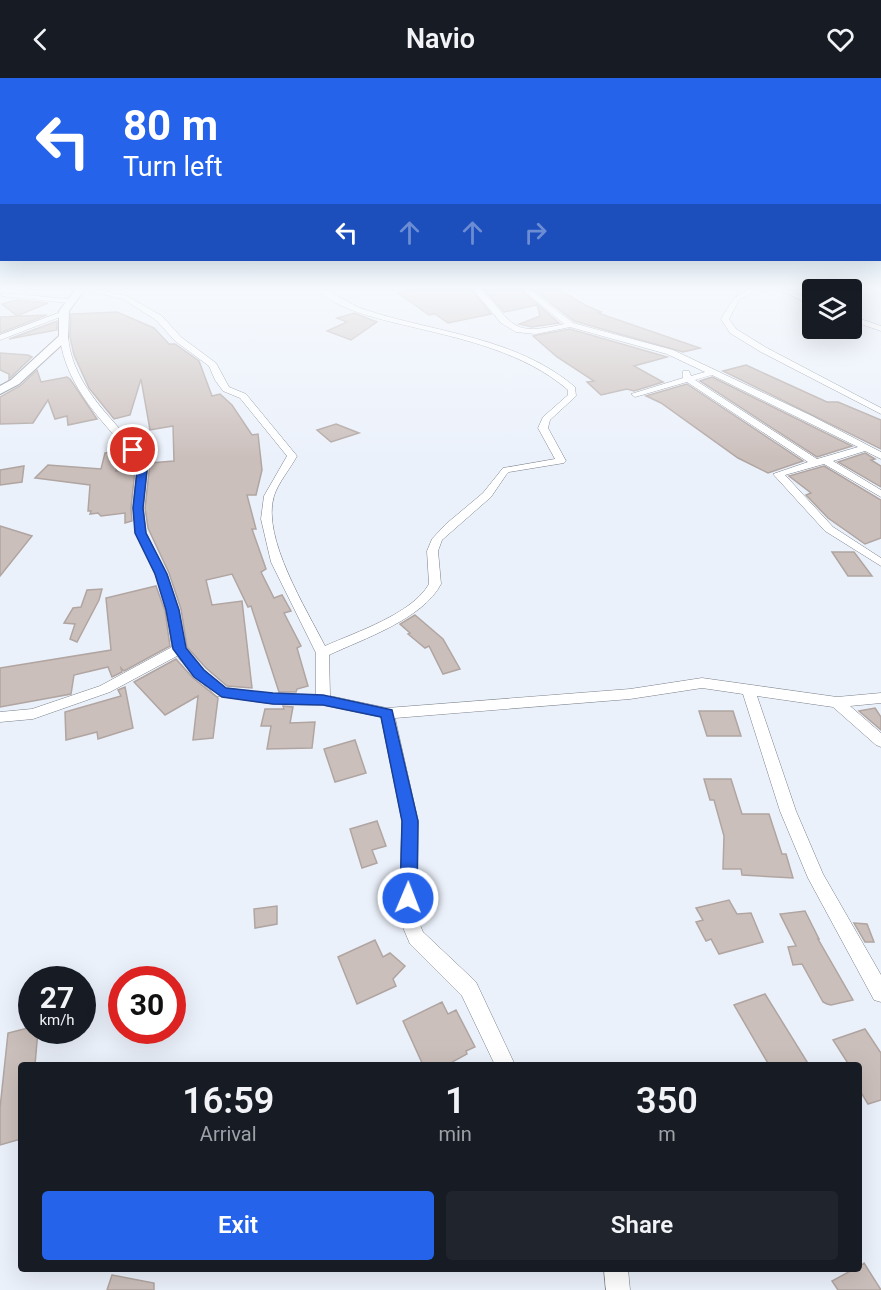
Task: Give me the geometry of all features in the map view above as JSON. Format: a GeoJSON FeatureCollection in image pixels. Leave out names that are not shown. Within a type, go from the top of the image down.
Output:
{"type":"FeatureCollection","features":[{"type":"Feature","properties":{"kind":"main road"},"geometry":{"type":"LineString","coordinates":[[0,391],[15,382],[55,346]]}},
{"type":"Feature","properties":{"kind":"street"},"geometry":{"type":"LineString","coordinates":[[63,346],[68,364],[77,380],[143,461],[138,508],[141,533],[161,574],[173,610],[179,649],[199,673],[222,692],[273,699],[323,700],[387,713],[630,694],[702,683],[837,702],[881,698]]}},
{"type":"Feature","properties":{"kind":"street"},"geometry":{"type":"LineString","coordinates":[[187,346],[213,365],[219,380],[226,389],[243,396],[292,456],[269,496],[266,519],[277,561],[322,653],[323,700]]}},
{"type":"Feature","properties":{"kind":"street"},"geometry":{"type":"LineString","coordinates":[[322,653],[400,615],[420,602],[434,588],[437,576],[431,554],[435,542],[487,495],[499,475],[506,470],[561,461],[543,428],[546,419],[572,396],[572,389],[564,380],[508,351],[488,346]]}},
{"type":"Feature","properties":{"kind":"street"},"geometry":{"type":"LineString","coordinates":[[647,346],[713,372],[881,456]]}},
{"type":"Feature","properties":{"kind":"street"},"geometry":{"type":"LineString","coordinates":[[757,346],[881,411]]}},
{"type":"Feature","properties":{"kind":"street"},"geometry":{"type":"LineString","coordinates":[[680,357],[688,379],[821,462],[881,494]]}},
{"type":"Feature","properties":{"kind":"street"},"geometry":{"type":"LineString","coordinates":[[635,394],[713,372]]}},
{"type":"Feature","properties":{"kind":"street"},"geometry":{"type":"LineString","coordinates":[[867,448],[778,474],[829,530],[881,563]]}},
{"type":"Feature","properties":{"kind":"street"},"geometry":{"type":"LineString","coordinates":[[0,717],[33,714],[105,689],[179,649]]}},
{"type":"Feature","properties":{"kind":"street"},"geometry":{"type":"LineString","coordinates":[[749,691],[789,811],[816,878],[881,993]]}},
{"type":"Feature","properties":{"kind":"street"},"geometry":{"type":"LineString","coordinates":[[837,702],[881,741]]}},
{"type":"Feature","properties":{"kind":"street"},"geometry":{"type":"LineString","coordinates":[[387,713],[410,821],[408,918],[416,938],[470,989],[504,1062]]}},
{"type":"Feature","properties":{"kind":"street"},"geometry":{"type":"LineString","coordinates":[[616,1272],[618,1290]]}},
{"type":"Feature","properties":{"kind":"building"},"geometry":{"type":"Polygon","coordinates":[[[72,346],[177,346],[199,361],[212,396],[220,394],[232,405],[252,435],[258,434],[262,470],[256,495],[247,495],[256,529],[252,529],[266,569],[261,572],[274,598],[282,595],[291,611],[284,613],[301,646],[297,648],[308,686],[297,689],[296,692],[279,692],[251,606],[248,607],[232,574],[206,580],[212,605],[242,601],[252,688],[227,686],[187,647],[181,609],[169,573],[148,528],[145,508],[150,463],[174,461],[173,426],[150,430],[141,379],[130,415],[114,419],[89,388],[72,346]]]}},
{"type":"Feature","properties":{"kind":"building"},"geometry":{"type":"Polygon","coordinates":[[[544,346],[627,346],[667,357],[634,366],[663,382],[634,391],[627,389],[601,395],[587,382],[594,381],[544,346]]]}},
{"type":"Feature","properties":{"kind":"building"},"geometry":{"type":"Polygon","coordinates":[[[660,346],[693,346],[700,348],[683,352],[660,346]]]}},
{"type":"Feature","properties":{"kind":"building"},"geometry":{"type":"Polygon","coordinates":[[[0,353],[32,357],[9,379],[9,374],[0,370],[0,353]]]}},
{"type":"Feature","properties":{"kind":"building"},"geometry":{"type":"Polygon","coordinates":[[[746,365],[827,402],[838,402],[881,420],[881,449],[723,371],[746,365]]]}},
{"type":"Feature","properties":{"kind":"building"},"geometry":{"type":"Polygon","coordinates":[[[37,370],[41,382],[67,377],[70,379],[97,419],[68,425],[67,416],[55,419],[48,400],[33,423],[0,424],[0,397],[20,386],[37,370]]]}},
{"type":"Feature","properties":{"kind":"building"},"geometry":{"type":"Polygon","coordinates":[[[712,377],[852,446],[817,457],[700,381],[712,377]]]}},
{"type":"Feature","properties":{"kind":"building"},"geometry":{"type":"Polygon","coordinates":[[[687,384],[803,461],[768,473],[738,458],[661,403],[646,396],[687,384]]]}},
{"type":"Feature","properties":{"kind":"building"},"geometry":{"type":"Polygon","coordinates":[[[336,424],[359,433],[331,442],[317,430],[336,424]]]}},
{"type":"Feature","properties":{"kind":"building"},"geometry":{"type":"Polygon","coordinates":[[[122,451],[116,471],[135,470],[132,521],[125,523],[125,513],[101,516],[98,513],[90,514],[91,511],[88,511],[90,485],[35,478],[48,465],[101,469],[105,453],[122,451]]]}},
{"type":"Feature","properties":{"kind":"building"},"geometry":{"type":"Polygon","coordinates":[[[865,453],[881,466],[881,487],[838,462],[865,453]]]}},
{"type":"Feature","properties":{"kind":"building"},"geometry":{"type":"Polygon","coordinates":[[[24,466],[22,482],[0,485],[0,470],[24,466]]]}},
{"type":"Feature","properties":{"kind":"building"},"geometry":{"type":"Polygon","coordinates":[[[824,466],[881,500],[881,538],[865,544],[828,518],[806,495],[811,493],[789,476],[824,466]]]}},
{"type":"Feature","properties":{"kind":"building"},"geometry":{"type":"Polygon","coordinates":[[[0,526],[32,536],[0,576],[0,526]]]}},
{"type":"Feature","properties":{"kind":"building"},"geometry":{"type":"Polygon","coordinates":[[[832,552],[854,552],[872,576],[848,576],[832,552]]]}},
{"type":"Feature","properties":{"kind":"building"},"geometry":{"type":"Polygon","coordinates":[[[156,586],[165,611],[170,646],[124,671],[121,668],[122,672],[112,677],[108,667],[74,675],[71,694],[0,707],[0,668],[111,650],[106,598],[156,586]]]}},
{"type":"Feature","properties":{"kind":"building"},"geometry":{"type":"Polygon","coordinates":[[[102,589],[99,600],[77,642],[70,639],[75,624],[64,623],[73,608],[81,607],[87,590],[102,589]]]}},
{"type":"Feature","properties":{"kind":"building"},"geometry":{"type":"Polygon","coordinates":[[[415,615],[443,639],[460,669],[443,674],[429,646],[425,648],[408,634],[410,633],[400,624],[415,615]]]}},
{"type":"Feature","properties":{"kind":"building"},"geometry":{"type":"Polygon","coordinates":[[[176,659],[193,678],[218,698],[213,738],[193,740],[198,696],[165,715],[134,682],[176,659]]]}},
{"type":"Feature","properties":{"kind":"building"},"geometry":{"type":"Polygon","coordinates":[[[125,687],[133,728],[98,739],[97,732],[66,740],[65,712],[121,696],[118,690],[125,687]]]}},
{"type":"Feature","properties":{"kind":"building"},"geometry":{"type":"Polygon","coordinates":[[[283,706],[293,707],[290,723],[315,722],[312,748],[267,749],[271,726],[261,726],[265,709],[284,709],[283,706]]]}},
{"type":"Feature","properties":{"kind":"building"},"geometry":{"type":"Polygon","coordinates":[[[875,708],[881,717],[881,730],[859,711],[875,708]]]}},
{"type":"Feature","properties":{"kind":"building"},"geometry":{"type":"Polygon","coordinates":[[[699,711],[733,711],[741,736],[707,736],[699,711]]]}},
{"type":"Feature","properties":{"kind":"building"},"geometry":{"type":"Polygon","coordinates":[[[355,740],[366,773],[335,782],[324,749],[355,740]]]}},
{"type":"Feature","properties":{"kind":"building"},"geometry":{"type":"Polygon","coordinates":[[[704,779],[731,779],[742,814],[769,814],[782,854],[786,854],[793,878],[742,875],[741,869],[723,869],[724,836],[714,800],[710,800],[704,779]]]}},
{"type":"Feature","properties":{"kind":"building"},"geometry":{"type":"Polygon","coordinates":[[[377,821],[386,846],[372,850],[377,863],[362,868],[350,829],[377,821]]]}},
{"type":"Feature","properties":{"kind":"building"},"geometry":{"type":"Polygon","coordinates":[[[729,900],[737,914],[751,913],[763,942],[719,954],[711,939],[706,941],[696,922],[703,920],[696,908],[729,900]]]}},
{"type":"Feature","properties":{"kind":"building"},"geometry":{"type":"Polygon","coordinates":[[[277,906],[277,924],[255,928],[254,909],[277,906]]]}},
{"type":"Feature","properties":{"kind":"building"},"geometry":{"type":"Polygon","coordinates":[[[805,911],[818,939],[853,1000],[831,1005],[823,1002],[802,964],[793,965],[788,947],[796,946],[780,914],[805,911]]]}},
{"type":"Feature","properties":{"kind":"building"},"geometry":{"type":"Polygon","coordinates":[[[854,923],[867,924],[874,942],[865,942],[854,923]]]}},
{"type":"Feature","properties":{"kind":"building"},"geometry":{"type":"Polygon","coordinates":[[[375,940],[383,957],[390,953],[405,966],[393,979],[396,986],[357,1004],[338,957],[375,940]]]}},
{"type":"Feature","properties":{"kind":"building"},"geometry":{"type":"Polygon","coordinates":[[[765,994],[807,1062],[767,1062],[734,1005],[765,994]]]}},
{"type":"Feature","properties":{"kind":"building"},"geometry":{"type":"Polygon","coordinates":[[[442,1002],[448,1014],[456,1010],[475,1047],[452,1062],[422,1062],[403,1021],[442,1002]]]}},
{"type":"Feature","properties":{"kind":"building"},"geometry":{"type":"Polygon","coordinates":[[[865,1029],[881,1053],[881,1100],[868,1104],[862,1094],[862,1062],[847,1062],[833,1040],[865,1029]]]}},
{"type":"Feature","properties":{"kind":"building"},"geometry":{"type":"Polygon","coordinates":[[[18,1030],[18,1044],[37,1044],[35,1062],[18,1062],[18,1140],[0,1145],[0,1108],[8,1033],[18,1030]]]}},
{"type":"Feature","properties":{"kind":"building"},"geometry":{"type":"Polygon","coordinates":[[[864,1263],[881,1290],[838,1290],[832,1281],[848,1272],[862,1272],[864,1263]]]}},
{"type":"Feature","properties":{"kind":"building"},"geometry":{"type":"Polygon","coordinates":[[[112,1275],[154,1283],[154,1290],[107,1290],[112,1275]]]}},
{"type":"Feature","properties":{"kind":"route"},"geometry":{"type":"LineString","coordinates":[[133,450],[143,461],[138,508],[141,533],[161,574],[173,610],[179,649],[199,673],[222,692],[273,699],[323,700],[387,713],[410,821],[408,898]]}}]}
